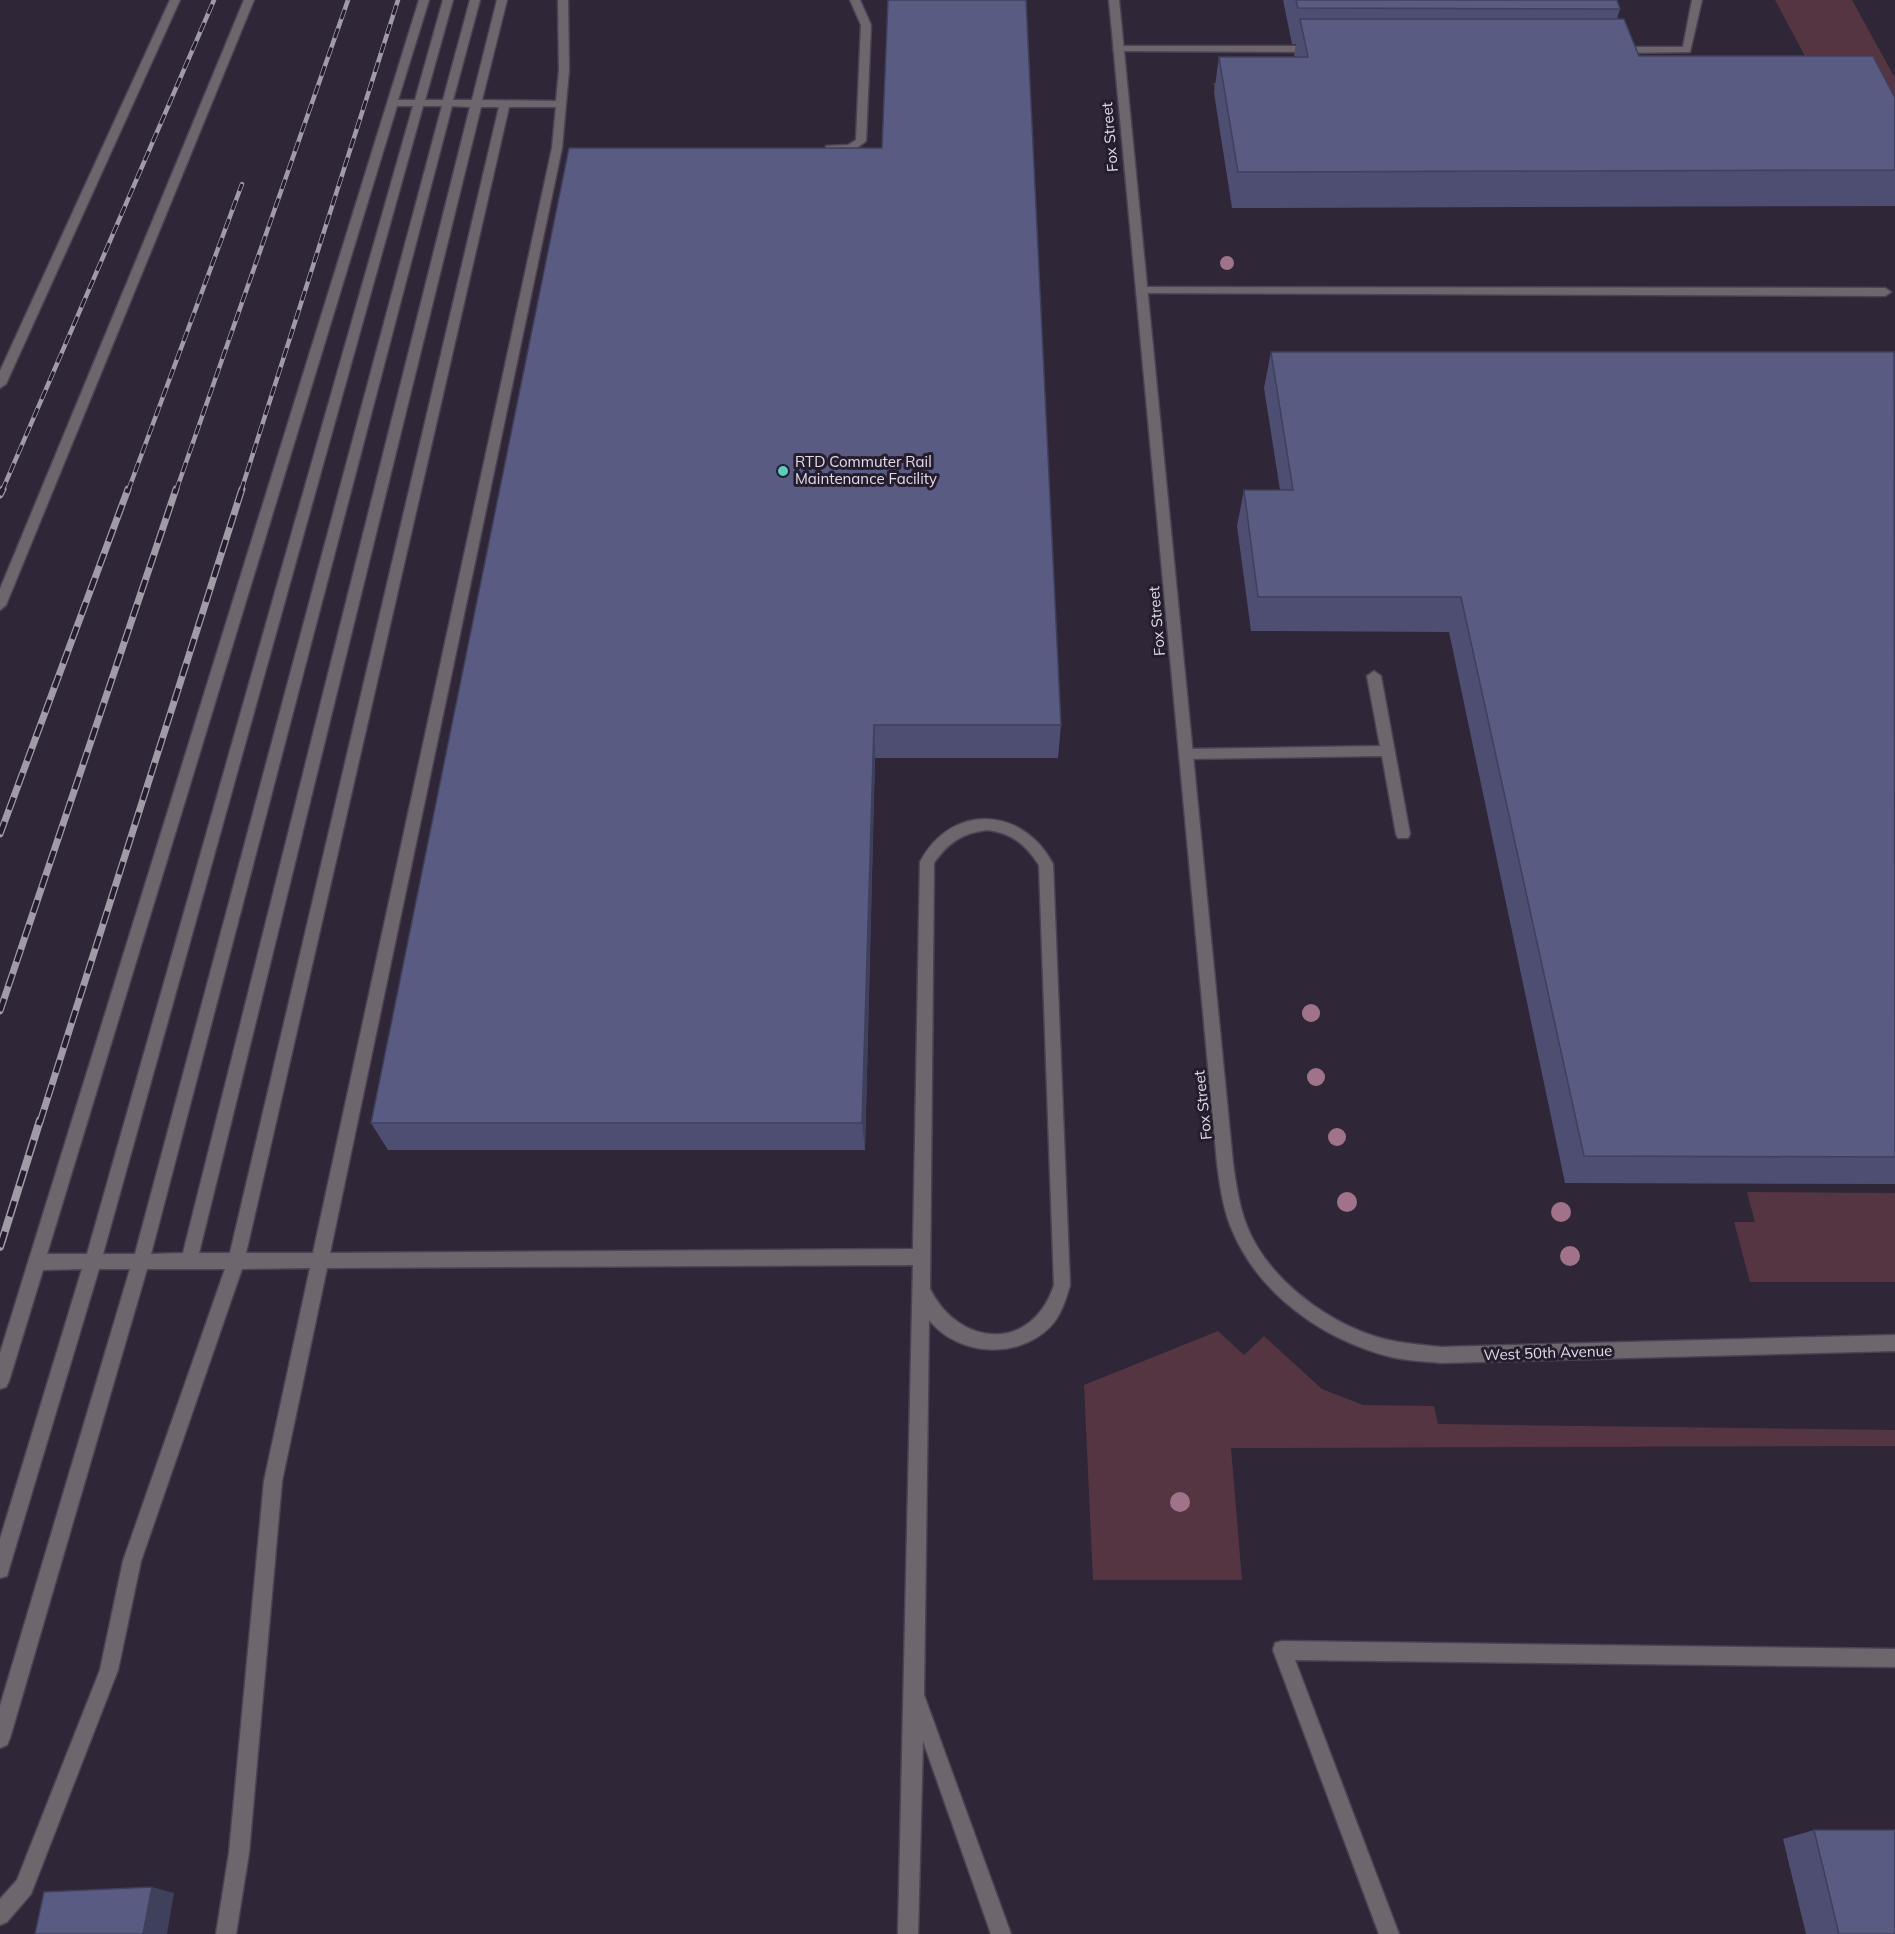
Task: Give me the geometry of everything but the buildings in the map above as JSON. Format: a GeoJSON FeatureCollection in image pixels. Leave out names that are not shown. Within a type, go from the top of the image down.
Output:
{"type":"FeatureCollection","features":[{"type":"Feature","properties":{"kind":"street"},"geometry":{"type":"LineString","coordinates":[[0,384],[175,0]]}},
{"type":"Feature","properties":{"kind":"street"},"geometry":{"type":"LineString","coordinates":[[0,605],[249,0]]}},
{"type":"Feature","properties":{"kind":"street"},"geometry":{"type":"LineString","coordinates":[[0,1381],[424,0]]}},
{"type":"Feature","properties":{"kind":"street"},"geometry":{"type":"LineString","coordinates":[[0,1569],[93,1261],[448,0]]}},
{"type":"Feature","properties":{"kind":"street"},"geometry":{"type":"LineString","coordinates":[[0,1738],[141,1261],[475,0]]}},
{"type":"Feature","properties":{"kind":"street"},"geometry":{"type":"LineString","coordinates":[[189,1261],[502,0]]}},
{"type":"Feature","properties":{"kind":"street"},"geometry":{"type":"LineString","coordinates":[[226,1934],[239,1853],[273,1481],[563,148],[561,104],[564,70],[563,0]]}},
{"type":"Feature","properties":{"kind":"street"},"geometry":{"type":"LineString","coordinates":[[818,148],[850,148],[861,141],[866,25],[855,0]]}},
{"type":"Feature","properties":{"kind":"street","name":"Fox Street"},"geometry":{"type":"LineString","coordinates":[[1114,0],[1225,1163],[1230,1200],[1244,1237]]}},
{"type":"Feature","properties":{"kind":"street"},"geometry":{"type":"LineString","coordinates":[[1604,50],[1687,50],[1697,0]]}},
{"type":"Feature","properties":{"kind":"street"},"geometry":{"type":"LineString","coordinates":[[1119,49],[1331,49]]}},
{"type":"Feature","properties":{"kind":"street"},"geometry":{"type":"LineString","coordinates":[[392,104],[561,104]]}},
{"type":"Feature","properties":{"kind":"street"},"geometry":{"type":"LineString","coordinates":[[0,1915],[24,1887],[110,1670],[132,1561],[236,1261],[505,104]]}},
{"type":"Feature","properties":{"kind":"street"},"geometry":{"type":"LineString","coordinates":[[1142,291],[1885,291]]}},
{"type":"Feature","properties":{"kind":"street"},"geometry":{"type":"LineString","coordinates":[[1374,676],[1402,834]]}},
{"type":"Feature","properties":{"kind":"street"},"geometry":{"type":"LineString","coordinates":[[1186,754],[1386,752]]}},
{"type":"Feature","properties":{"kind":"street"},"geometry":{"type":"LineString","coordinates":[[908,1934],[916,1693],[920,1287],[927,862],[935,846],[958,830],[987,824],[1007,827],[1025,836],[1039,848],[1046,864],[1062,1285],[1056,1305],[1044,1322],[1026,1335],[1004,1342],[981,1341],[959,1335],[941,1322],[920,1287]]}},
{"type":"Feature","properties":{"kind":"street","name":"West 50th Avenue"},"geometry":{"type":"LineString","coordinates":[[1244,1237],[1268,1274],[1302,1307],[1343,1332],[1391,1349],[1442,1355],[1895,1343]]}},
{"type":"Feature","properties":{"kind":"street"},"geometry":{"type":"LineString","coordinates":[[36,1262],[921,1257]]}},
{"type":"Feature","properties":{"kind":"street"},"geometry":{"type":"LineString","coordinates":[[1389,1934],[1282,1650],[1895,1658]]}},
{"type":"Feature","properties":{"kind":"street"},"geometry":{"type":"LineString","coordinates":[[916,1693],[1001,1934]]}},
{"type":"Feature","properties":{"kind":"shaded area"},"geometry":{"type":"Polygon","coordinates":[[[1775,0],[1852,0],[1895,78],[1895,153],[1215,91],[1213,83],[1813,71],[1775,0]]]}},
{"type":"Feature","properties":{"kind":"shaded area"},"geometry":{"type":"Polygon","coordinates":[[[1747,1192],[1895,1193],[1895,1282],[1750,1282],[1734,1222],[1755,1222],[1747,1192]]]}},
{"type":"Feature","properties":{"kind":"shaded area"},"geometry":{"type":"Polygon","coordinates":[[[1218,1331],[1244,1355],[1264,1336],[1322,1389],[1363,1405],[1434,1406],[1438,1424],[1895,1430],[1895,1446],[1231,1448],[1242,1580],[1093,1580],[1084,1385],[1218,1331]]]}},
{"type":"Feature","properties":{"kind":"railway"},"geometry":{"type":"LineString","coordinates":[[2,491],[214,0]]}},
{"type":"Feature","properties":{"kind":"railway"},"geometry":{"type":"LineString","coordinates":[[176,491],[348,0]]}},
{"type":"Feature","properties":{"kind":"railway"},"geometry":{"type":"LineString","coordinates":[[241,491],[398,0]]}},
{"type":"Feature","properties":{"kind":"railway"},"geometry":{"type":"LineString","coordinates":[[128,491],[242,184]]}},
{"type":"Feature","properties":{"kind":"railway"},"geometry":{"type":"LineString","coordinates":[[0,834],[128,489]]}},
{"type":"Feature","properties":{"kind":"railway"},"geometry":{"type":"LineString","coordinates":[[0,1011],[176,489]]}},
{"type":"Feature","properties":{"kind":"railway"},"geometry":{"type":"LineString","coordinates":[[40,1122],[242,489]]}},
{"type":"Feature","properties":{"kind":"railway"},"geometry":{"type":"LineString","coordinates":[[0,495],[2,491]]}},
{"type":"Feature","properties":{"kind":"railway"},"geometry":{"type":"LineString","coordinates":[[0,1247],[40,1120]]}},
{"type":"Feature","properties":{"kind":"place","name":"RTD Commuter Rail Maintenance Facility"},"geometry":{"type":"Point","coordinates":[783,471]}}]}
